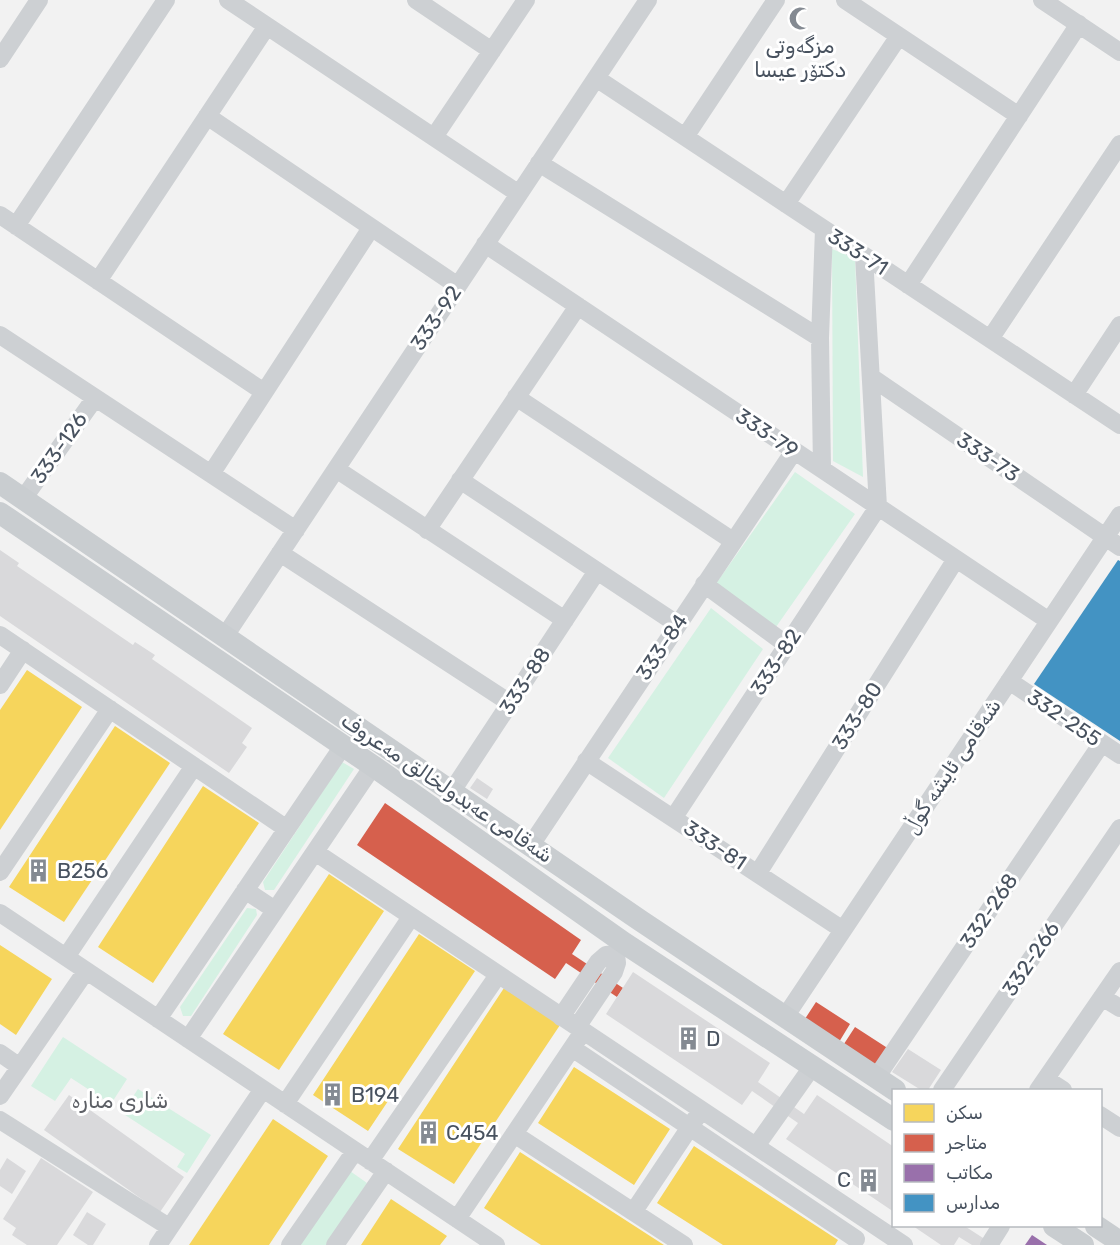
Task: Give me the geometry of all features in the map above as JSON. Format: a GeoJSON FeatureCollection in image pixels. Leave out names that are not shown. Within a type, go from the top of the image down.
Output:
{"type":"FeatureCollection","features":[{"type":"Feature","properties":{"kind":"main road","name":"شەقامی عەبدولخالق مەعروف"},"geometry":{"type":"LineString","coordinates":[[0,483],[641,921],[885,1084]]}},
{"type":"Feature","properties":{"kind":"main road","name":"شەقامی عەبدولخالق مەعروف"},"geometry":{"type":"LineString","coordinates":[[0,513],[373,766],[620,948],[892,1119]]}},
{"type":"Feature","properties":{"kind":"main road"},"geometry":{"type":"LineString","coordinates":[[82,569],[96,548]]}},
{"type":"Feature","properties":{"kind":"main road"},"geometry":{"type":"LineString","coordinates":[[620,948],[641,921]]}},
{"type":"Feature","properties":{"kind":"main road"},"geometry":{"type":"LineString","coordinates":[[1056,1227],[1083,1245]]}},
{"type":"Feature","properties":{"kind":"main road"},"geometry":{"type":"LineString","coordinates":[[1098,1227],[1120,1242]]}},
{"type":"Feature","properties":{"kind":"street"},"geometry":{"type":"LineString","coordinates":[[0,59],[39,0]]}},
{"type":"Feature","properties":{"kind":"street"},"geometry":{"type":"LineString","coordinates":[[16,226],[166,0]]}},
{"type":"Feature","properties":{"kind":"street"},"geometry":{"type":"LineString","coordinates":[[228,0],[519,194]]}},
{"type":"Feature","properties":{"kind":"street"},"geometry":{"type":"LineString","coordinates":[[416,0],[492,51]]}},
{"type":"Feature","properties":{"kind":"street"},"geometry":{"type":"LineString","coordinates":[[434,137],[526,0]]}},
{"type":"Feature","properties":{"kind":"street","name":"333-92"},"geometry":{"type":"LineString","coordinates":[[225,636],[648,0]]}},
{"type":"Feature","properties":{"kind":"street"},"geometry":{"type":"LineString","coordinates":[[685,137],[776,0]]}},
{"type":"Feature","properties":{"kind":"street"},"geometry":{"type":"LineString","coordinates":[[845,0],[1019,116]]}},
{"type":"Feature","properties":{"kind":"street"},"geometry":{"type":"LineString","coordinates":[[1042,0],[1072,13],[1120,52]]}},
{"type":"Feature","properties":{"kind":"street"},"geometry":{"type":"LineString","coordinates":[[908,285],[1019,116],[1072,13]]}},
{"type":"Feature","properties":{"kind":"street"},"geometry":{"type":"LineString","coordinates":[[98,281],[267,26]]}},
{"type":"Feature","properties":{"kind":"street"},"geometry":{"type":"LineString","coordinates":[[786,204],[899,36]]}},
{"type":"Feature","properties":{"kind":"street","name":"333-71"},"geometry":{"type":"LineString","coordinates":[[596,78],[1120,425]]}},
{"type":"Feature","properties":{"kind":"street"},"geometry":{"type":"LineString","coordinates":[[207,116],[458,286]]}},
{"type":"Feature","properties":{"kind":"street"},"geometry":{"type":"LineString","coordinates":[[990,339],[1120,144]]}},
{"type":"Feature","properties":{"kind":"street"},"geometry":{"type":"LineString","coordinates":[[539,164],[820,338]]}},
{"type":"Feature","properties":{"kind":"street"},"geometry":{"type":"LineString","coordinates":[[0,215],[264,392]]}},
{"type":"Feature","properties":{"kind":"street"},"geometry":{"type":"LineString","coordinates":[[211,474],[371,228]]}},
{"type":"Feature","properties":{"kind":"street"},"geometry":{"type":"LineString","coordinates":[[822,469],[820,338],[824,229]]}},
{"type":"Feature","properties":{"kind":"street","name":"333-79"},"geometry":{"type":"LineString","coordinates":[[485,244],[1049,621]]}},
{"type":"Feature","properties":{"kind":"street"},"geometry":{"type":"LineString","coordinates":[[864,255],[878,507]]}},
{"type":"Feature","properties":{"kind":"street"},"geometry":{"type":"LineString","coordinates":[[427,530],[578,306]]}},
{"type":"Feature","properties":{"kind":"street"},"geometry":{"type":"LineString","coordinates":[[1074,395],[1120,325]]}},
{"type":"Feature","properties":{"kind":"street"},"geometry":{"type":"LineString","coordinates":[[0,335],[296,530]]}},
{"type":"Feature","properties":{"kind":"street","name":"333-73"},"geometry":{"type":"LineString","coordinates":[[871,377],[1112,542]]}},
{"type":"Feature","properties":{"kind":"street"},"geometry":{"type":"LineString","coordinates":[[516,397],[733,541]]}},
{"type":"Feature","properties":{"kind":"street","name":"333-126"},"geometry":{"type":"LineString","coordinates":[[23,499],[95,398]]}},
{"type":"Feature","properties":{"kind":"street","name":"333-84"},"geometry":{"type":"LineString","coordinates":[[531,845],[794,451]]}},
{"type":"Feature","properties":{"kind":"street"},"geometry":{"type":"LineString","coordinates":[[336,469],[565,620]]}},
{"type":"Feature","properties":{"kind":"street"},"geometry":{"type":"LineString","coordinates":[[460,480],[677,624]]}},
{"type":"Feature","properties":{"kind":"street","name":"333-82"},"geometry":{"type":"LineString","coordinates":[[674,817],[878,507]]}},
{"type":"Feature","properties":{"kind":"street","name":"شەقامی ئایشە گوڵ"},"geometry":{"type":"LineString","coordinates":[[785,1017],[1049,621],[1112,542],[1120,514]]}},
{"type":"Feature","properties":{"kind":"street"},"geometry":{"type":"LineString","coordinates":[[280,554],[510,703]]}},
{"type":"Feature","properties":{"kind":"street","name":"333-80"},"geometry":{"type":"LineString","coordinates":[[758,873],[956,559]]}},
{"type":"Feature","properties":{"kind":"street","name":"333-88"},"geometry":{"type":"LineString","coordinates":[[452,791],[597,571]]}},
{"type":"Feature","properties":{"kind":"street"},"geometry":{"type":"LineString","coordinates":[[704,584],[787,645]]}},
{"type":"Feature","properties":{"kind":"street"},"geometry":{"type":"LineString","coordinates":[[0,635],[287,829]]}},
{"type":"Feature","properties":{"kind":"street"},"geometry":{"type":"LineString","coordinates":[[3,674],[22,651]]}},
{"type":"Feature","properties":{"kind":"street","name":"332-255"},"geometry":{"type":"LineString","coordinates":[[1009,681],[1120,755]]}},
{"type":"Feature","properties":{"kind":"street"},"geometry":{"type":"LineString","coordinates":[[0,872],[110,709]]}},
{"type":"Feature","properties":{"kind":"street","name":"332-268"},"geometry":{"type":"LineString","coordinates":[[885,1084],[1102,743]]}},
{"type":"Feature","properties":{"kind":"street"},"geometry":{"type":"LineString","coordinates":[[158,1019],[343,746]]}},
{"type":"Feature","properties":{"kind":"street","name":"333-81"},"geometry":{"type":"LineString","coordinates":[[586,761],[843,930]]}},
{"type":"Feature","properties":{"kind":"street"},"geometry":{"type":"LineString","coordinates":[[66,957],[194,766]]}},
{"type":"Feature","properties":{"kind":"street"},"geometry":{"type":"LineString","coordinates":[[188,1039],[373,766]]}},
{"type":"Feature","properties":{"kind":"street","name":"332-266"},"geometry":{"type":"LineString","coordinates":[[943,1089],[1120,828]]}},
{"type":"Feature","properties":{"kind":"street"},"geometry":{"type":"LineString","coordinates":[[315,852],[904,1245]]}},
{"type":"Feature","properties":{"kind":"street"},"geometry":{"type":"LineString","coordinates":[[246,890],[275,910]]}},
{"type":"Feature","properties":{"kind":"street"},"geometry":{"type":"LineString","coordinates":[[0,913],[457,1219],[484,1242]]}},
{"type":"Feature","properties":{"kind":"street"},"geometry":{"type":"LineString","coordinates":[[285,1104],[411,917]]}},
{"type":"Feature","properties":{"kind":"street"},"geometry":{"type":"LineString","coordinates":[[561,1017],[598,962],[620,948]]}},
{"type":"Feature","properties":{"kind":"street"},"geometry":{"type":"LineString","coordinates":[[457,1219],[572,1048],[580,1029],[614,972],[620,948]]}},
{"type":"Feature","properties":{"kind":"street"},"geometry":{"type":"LineString","coordinates":[[0,1096],[86,971]]}},
{"type":"Feature","properties":{"kind":"street"},"geometry":{"type":"LineString","coordinates":[[1059,1089],[1042,1085],[1120,971]]}},
{"type":"Feature","properties":{"kind":"street"},"geometry":{"type":"LineString","coordinates":[[290,1245],[363,1156],[498,975]]}},
{"type":"Feature","properties":{"kind":"street"},"geometry":{"type":"LineString","coordinates":[[1102,997],[1120,1008]]}},
{"type":"Feature","properties":{"kind":"street"},"geometry":{"type":"LineString","coordinates":[[572,1048],[691,1126],[854,1242],[868,1221]]}},
{"type":"Feature","properties":{"kind":"street"},"geometry":{"type":"LineString","coordinates":[[0,1053],[20,1067]]}},
{"type":"Feature","properties":{"kind":"street"},"geometry":{"type":"LineString","coordinates":[[756,1146],[812,1067]]}},
{"type":"Feature","properties":{"kind":"street"},"geometry":{"type":"LineString","coordinates":[[158,1245],[263,1089]]}},
{"type":"Feature","properties":{"kind":"street"},"geometry":{"type":"LineString","coordinates":[[634,1211],[701,1110]]}},
{"type":"Feature","properties":{"kind":"street"},"geometry":{"type":"LineString","coordinates":[[1102,1116],[1120,1128]]}},
{"type":"Feature","properties":{"kind":"street"},"geometry":{"type":"LineString","coordinates":[[0,1120],[169,1227]]}},
{"type":"Feature","properties":{"kind":"street"},"geometry":{"type":"LineString","coordinates":[[514,1134],[684,1245]]}},
{"type":"Feature","properties":{"kind":"street"},"geometry":{"type":"LineString","coordinates":[[336,1245],[386,1172]]}},
{"type":"Feature","properties":{"kind":"street"},"geometry":{"type":"LineString","coordinates":[[988,1245],[1000,1227]]}},
{"type":"Feature","properties":{"kind":"green space"},"geometry":{"type":"Polygon","coordinates":[[[832,249],[855,258],[863,477],[833,461],[832,249]]]}},
{"type":"Feature","properties":{"kind":"green space"},"geometry":{"type":"Polygon","coordinates":[[[795,472],[855,514],[776,627],[715,585],[795,472]]]}},
{"type":"Feature","properties":{"kind":"green space"},"geometry":{"type":"Polygon","coordinates":[[[711,608],[763,649],[664,798],[608,758],[711,608]]]}},
{"type":"Feature","properties":{"kind":"green space"},"geometry":{"type":"Polygon","coordinates":[[[342,762],[354,769],[274,890],[265,890],[263,882],[342,762]]]}},
{"type":"Feature","properties":{"kind":"green space"},"geometry":{"type":"Polygon","coordinates":[[[247,908],[256,909],[257,915],[191,1016],[183,1016],[180,1007],[247,908]]]}},
{"type":"Feature","properties":{"kind":"green space"},"geometry":{"type":"Polygon","coordinates":[[[63,1037],[127,1079],[111,1104],[71,1078],[55,1101],[31,1086],[63,1037]]]}},
{"type":"Feature","properties":{"kind":"green space"},"geometry":{"type":"Polygon","coordinates":[[[138,1089],[211,1135],[187,1173],[177,1167],[185,1154],[122,1113],[138,1089]]]}},
{"type":"Feature","properties":{"kind":"green space"},"geometry":{"type":"Polygon","coordinates":[[[350,1171],[367,1183],[326,1245],[300,1245],[350,1171]]]}},
{"type":"Feature","properties":{"kind":"building: سكن"},"geometry":{"type":"Polygon","coordinates":[[[27,670],[82,707],[0,830],[0,710],[27,670]]]}},
{"type":"Feature","properties":{"kind":"building: سكن"},"geometry":{"type":"Polygon","coordinates":[[[115,726],[170,763],[64,922],[9,887],[115,726]]]}},
{"type":"Feature","properties":{"kind":"building: سكن"},"geometry":{"type":"Polygon","coordinates":[[[203,786],[259,823],[153,983],[98,947],[203,786]]]}},
{"type":"Feature","properties":{"kind":"building: سكن"},"geometry":{"type":"Polygon","coordinates":[[[329,874],[384,911],[279,1070],[223,1034],[329,874]]]}},
{"type":"Feature","properties":{"kind":"building: سكن"},"geometry":{"type":"Polygon","coordinates":[[[419,934],[475,971],[368,1131],[313,1095],[419,934]]]}},
{"type":"Feature","properties":{"kind":"building: سكن"},"geometry":{"type":"Polygon","coordinates":[[[0,945],[52,979],[16,1035],[0,1024],[0,945]]]}},
{"type":"Feature","properties":{"kind":"building: سكن"},"geometry":{"type":"Polygon","coordinates":[[[504,988],[560,1025],[454,1184],[398,1149],[504,988]]]}},
{"type":"Feature","properties":{"kind":"building: سكن"},"geometry":{"type":"Polygon","coordinates":[[[574,1067],[670,1129],[634,1185],[538,1123],[574,1067]]]}},
{"type":"Feature","properties":{"kind":"building: سكن"},"geometry":{"type":"Polygon","coordinates":[[[273,1119],[328,1156],[269,1245],[189,1245],[273,1119]]]}},
{"type":"Feature","properties":{"kind":"building: سكن"},"geometry":{"type":"Polygon","coordinates":[[[694,1146],[838,1240],[835,1245],[723,1245],[657,1203],[694,1146]]]}},
{"type":"Feature","properties":{"kind":"building: سكن"},"geometry":{"type":"Polygon","coordinates":[[[520,1152],[664,1245],[541,1245],[516,1229],[484,1208],[520,1152]]]}},
{"type":"Feature","properties":{"kind":"building: سكن"},"geometry":{"type":"Polygon","coordinates":[[[391,1199],[447,1236],[440,1245],[361,1245],[391,1199]]]}},
{"type":"Feature","properties":{"kind":"building: متاجر"},"geometry":{"type":"Polygon","coordinates":[[[385,803],[581,940],[572,954],[623,988],[617,997],[566,963],[555,979],[357,845],[385,803]]]}},
{"type":"Feature","properties":{"kind":"building: متاجر"},"geometry":{"type":"Polygon","coordinates":[[[816,1002],[850,1024],[836,1047],[801,1025],[816,1002]]]}},
{"type":"Feature","properties":{"kind":"building: متاجر"},"geometry":{"type":"Polygon","coordinates":[[[855,1027],[889,1049],[875,1072],[840,1050],[855,1027]]]}},
{"type":"Feature","properties":{"kind":"building: مكاتب"},"geometry":{"type":"Polygon","coordinates":[[[1032,1235],[1047,1245],[1025,1245],[1032,1235]]]}},
{"type":"Feature","properties":{"kind":"building: مدارس"},"geometry":{"type":"Polygon","coordinates":[[[1118,560],[1120,561],[1120,741],[1034,684],[1118,560]]]}},
{"type":"Feature","properties":{"kind":"building: أخرى"},"geometry":{"type":"Polygon","coordinates":[[[0,550],[19,563],[17,566],[133,645],[135,642],[155,655],[152,659],[252,728],[242,743],[247,747],[229,773],[0,616],[0,550]]]}},
{"type":"Feature","properties":{"kind":"building: أخرى"},"geometry":{"type":"Polygon","coordinates":[[[477,778],[493,789],[487,799],[470,788],[477,778]]]}},
{"type":"Feature","properties":{"kind":"building: أخرى"},"geometry":{"type":"Polygon","coordinates":[[[633,972],[770,1063],[758,1082],[804,1114],[817,1095],[892,1146],[892,1211],[786,1139],[798,1123],[752,1091],[742,1105],[606,1014],[633,972]]]}},
{"type":"Feature","properties":{"kind":"building: أخرى"},"geometry":{"type":"Polygon","coordinates":[[[908,1049],[941,1070],[929,1089],[919,1089],[892,1072],[908,1049]]]}},
{"type":"Feature","properties":{"kind":"building: أخرى"},"geometry":{"type":"Polygon","coordinates":[[[69,1095],[184,1177],[160,1212],[44,1130],[69,1095]]]}},
{"type":"Feature","properties":{"kind":"building: أخرى"},"geometry":{"type":"Polygon","coordinates":[[[7,1158],[26,1171],[12,1194],[0,1186],[0,1170],[7,1158]]]}},
{"type":"Feature","properties":{"kind":"building: أخرى"},"geometry":{"type":"Polygon","coordinates":[[[41,1158],[93,1192],[57,1245],[27,1245],[12,1235],[16,1228],[3,1219],[41,1158]]]}},
{"type":"Feature","properties":{"kind":"building: أخرى"},"geometry":{"type":"Polygon","coordinates":[[[87,1212],[106,1224],[93,1245],[88,1245],[73,1235],[87,1212]]]}},
{"type":"Feature","properties":{"kind":"building: أخرى"},"geometry":{"type":"Polygon","coordinates":[[[914,1227],[966,1227],[994,1245],[972,1245],[959,1237],[954,1245],[941,1245],[914,1227]]]}},
{"type":"Feature","properties":{"kind":"place","name":"مزگەوتی دکتۆر عیسا"},"geometry":{"type":"Point","coordinates":[800,18]}},
{"type":"Feature","properties":{"kind":"place","name":"B256"},"geometry":{"type":"Point","coordinates":[39,871]}},
{"type":"Feature","properties":{"kind":"place","name":"D"},"geometry":{"type":"Point","coordinates":[688,1039]}},
{"type":"Feature","properties":{"kind":"place","name":"B194"},"geometry":{"type":"Point","coordinates":[333,1095]}},
{"type":"Feature","properties":{"kind":"place","name":"C454"},"geometry":{"type":"Point","coordinates":[428,1133]}},
{"type":"Feature","properties":{"kind":"place","name":"C"},"geometry":{"type":"Point","coordinates":[869,1180]}},
{"type":"Feature","properties":{"kind":"district","name":"شاری منارە"},"geometry":{"type":"Point","coordinates":[120,1100]}}]}
